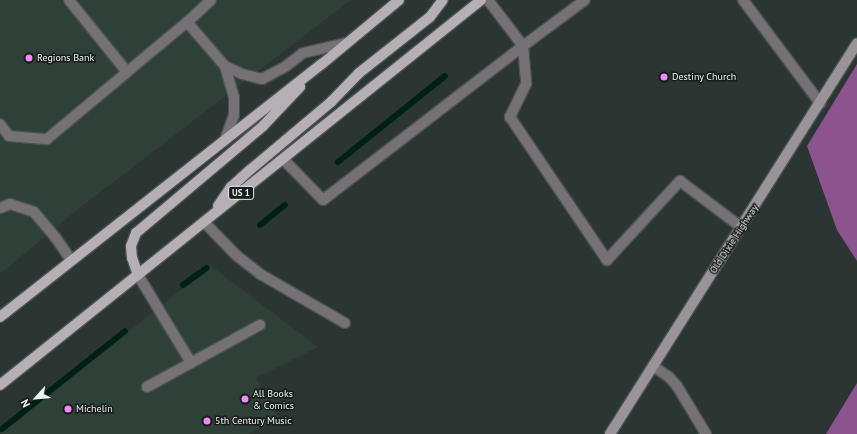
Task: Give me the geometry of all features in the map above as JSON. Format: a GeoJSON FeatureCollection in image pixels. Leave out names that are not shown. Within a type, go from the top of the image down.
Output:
{"type":"FeatureCollection","features":[{"type":"Feature","properties":{"kind":"main road"},"geometry":{"type":"LineString","coordinates":[[0,317],[322,64],[399,0]]}},
{"type":"Feature","properties":{"kind":"main road"},"geometry":{"type":"LineString","coordinates":[[208,219],[236,183],[331,102],[359,73],[430,17],[443,0]]}},
{"type":"Feature","properties":{"kind":"main road","name":"US 1"},"geometry":{"type":"LineString","coordinates":[[0,385],[481,0]]}},
{"type":"Feature","properties":{"kind":"main road"},"geometry":{"type":"LineString","coordinates":[[138,275],[132,258],[131,246],[136,233],[156,215],[225,161],[263,126],[322,64]]}},
{"type":"Feature","properties":{"kind":"street"},"geometry":{"type":"LineString","coordinates":[[69,0],[127,72]]}},
{"type":"Feature","properties":{"kind":"street"},"geometry":{"type":"LineString","coordinates":[[0,124],[9,136],[47,139],[187,22],[210,0]]}},
{"type":"Feature","properties":{"kind":"street"},"geometry":{"type":"LineString","coordinates":[[488,0],[523,46],[526,84],[510,117],[607,260],[680,181],[741,227]]}},
{"type":"Feature","properties":{"kind":"street"},"geometry":{"type":"LineString","coordinates":[[283,159],[323,200],[585,0]]}},
{"type":"Feature","properties":{"kind":"street"},"geometry":{"type":"LineString","coordinates":[[743,0],[820,103]]}},
{"type":"Feature","properties":{"kind":"street"},"geometry":{"type":"LineString","coordinates":[[187,22],[225,66],[242,74],[262,79],[286,66],[303,53],[346,43]]}},
{"type":"Feature","properties":{"kind":"street","name":"Old Dixie Highway"},"geometry":{"type":"LineString","coordinates":[[610,434],[857,43]]}},
{"type":"Feature","properties":{"kind":"street"},"geometry":{"type":"LineString","coordinates":[[225,66],[234,97],[234,115],[225,140]]}},
{"type":"Feature","properties":{"kind":"street"},"geometry":{"type":"LineString","coordinates":[[0,208],[10,204],[34,212],[56,238],[71,260]]}},
{"type":"Feature","properties":{"kind":"street"},"geometry":{"type":"LineString","coordinates":[[208,219],[236,255],[260,274],[345,324]]}},
{"type":"Feature","properties":{"kind":"street"},"geometry":{"type":"LineString","coordinates":[[138,275],[191,363]]}},
{"type":"Feature","properties":{"kind":"street"},"geometry":{"type":"LineString","coordinates":[[147,388],[260,325]]}},
{"type":"Feature","properties":{"kind":"street"},"geometry":{"type":"LineString","coordinates":[[653,366],[669,377],[677,386],[706,434]]}},
{"type":"Feature","properties":{"kind":"shaded area"},"geometry":{"type":"Polygon","coordinates":[[[0,0],[351,0],[77,210],[0,274],[0,0]]]}},
{"type":"Feature","properties":{"kind":"shaded area"},"geometry":{"type":"Polygon","coordinates":[[[857,64],[857,261],[837,230],[807,146],[857,64]]]}},
{"type":"Feature","properties":{"kind":"shaded area"},"geometry":{"type":"Polygon","coordinates":[[[211,266],[318,347],[256,378],[278,418],[249,434],[0,434],[211,266]]]}},
{"type":"Feature","properties":{"kind":"shaded area"},"geometry":{"type":"Polygon","coordinates":[[[857,383],[857,434],[826,434],[857,383]]]}},
{"type":"Feature","properties":{"kind":"waterway"},"geometry":{"type":"LineString","coordinates":[[338,162],[445,76]]}},
{"type":"Feature","properties":{"kind":"waterway"},"geometry":{"type":"LineString","coordinates":[[260,225],[285,205]]}},
{"type":"Feature","properties":{"kind":"waterway"},"geometry":{"type":"LineString","coordinates":[[183,285],[206,268]]}},
{"type":"Feature","properties":{"kind":"waterway"},"geometry":{"type":"LineString","coordinates":[[2,429],[125,331]]}},
{"type":"Feature","properties":{"kind":"place","name":"Regions Bank"},"geometry":{"type":"Point","coordinates":[29,58]}},
{"type":"Feature","properties":{"kind":"place","name":"Destiny Church"},"geometry":{"type":"Point","coordinates":[664,77]}},
{"type":"Feature","properties":{"kind":"place","name":"All Books & Comics"},"geometry":{"type":"Point","coordinates":[245,399]}},
{"type":"Feature","properties":{"kind":"place","name":"Michelin"},"geometry":{"type":"Point","coordinates":[68,409]}},
{"type":"Feature","properties":{"kind":"place","name":"5th Century Music"},"geometry":{"type":"Point","coordinates":[207,421]}}]}
